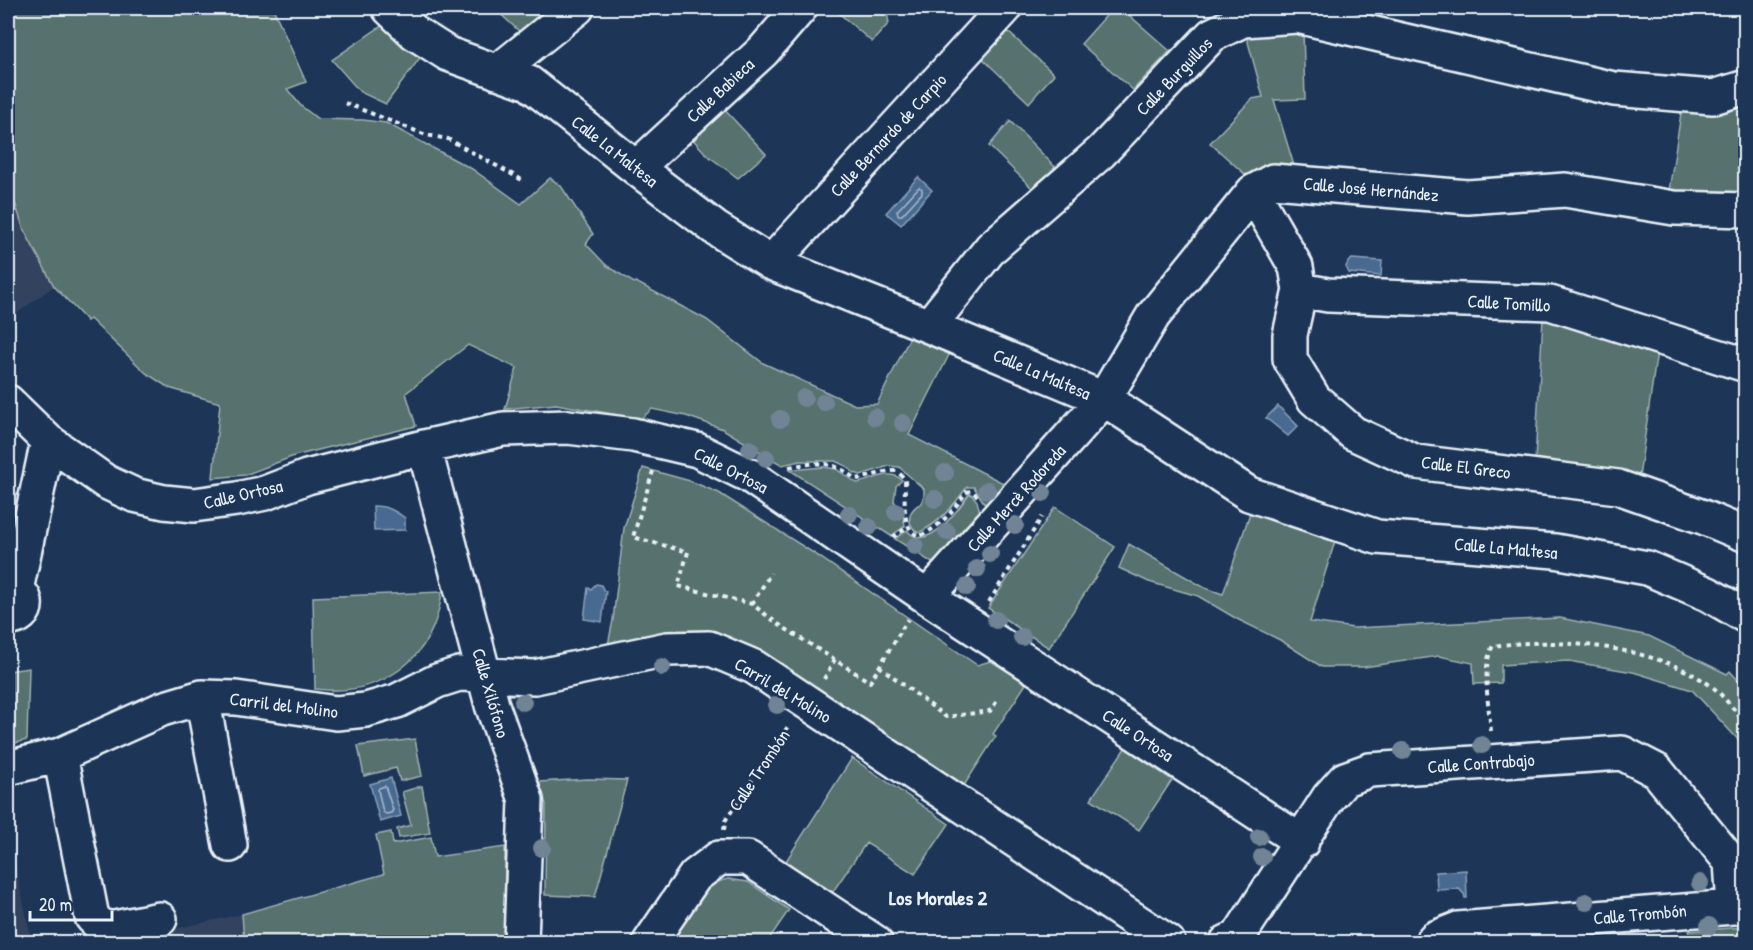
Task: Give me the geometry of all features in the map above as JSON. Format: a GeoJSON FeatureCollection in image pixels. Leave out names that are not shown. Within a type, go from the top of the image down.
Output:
{"type":"FeatureCollection","features":[{"type":"Feature","properties":{"kind":"street","name":"Calle La Maltesa"},"geometry":{"type":"LineString","coordinates":[[389,8],[415,33],[448,54],[529,82],[715,228],[771,263],[1104,399],[1249,494],[1377,537],[1555,550],[1647,568],[1708,594],[1746,616]]}},
{"type":"Feature","properties":{"kind":"street"},"geometry":{"type":"LineString","coordinates":[[497,72],[577,8]]}},
{"type":"Feature","properties":{"kind":"street","name":"Calle Babieca"},"geometry":{"type":"LineString","coordinates":[[636,168],[763,51],[800,8]]}},
{"type":"Feature","properties":{"kind":"street","name":"Calle Bernardo de Carpio"},"geometry":{"type":"LineString","coordinates":[[771,263],[1005,8]]}},
{"type":"Feature","properties":{"kind":"street","name":"Calle Burguillos"},"geometry":{"type":"LineString","coordinates":[[928,326],[992,248],[1101,152],[1212,35],[1243,20],[1297,16],[1614,89],[1713,97],[1746,87]]}},
{"type":"Feature","properties":{"kind":"street","name":"Calle José Hernández"},"geometry":{"type":"LineString","coordinates":[[1253,192],[1273,181],[1468,196],[1565,190],[1674,208],[1746,210]]}},
{"type":"Feature","properties":{"kind":"street"},"geometry":{"type":"LineString","coordinates":[[1104,399],[1153,316],[1253,192]]}},
{"type":"Feature","properties":{"kind":"street","name":"Calle El Greco"},"geometry":{"type":"LineString","coordinates":[[1253,192],[1296,267],[1300,290],[1290,334],[1290,359],[1314,399],[1353,433],[1416,462],[1618,487],[1746,535]]}},
{"type":"Feature","properties":{"kind":"street","name":"Calle Tomillo"},"geometry":{"type":"LineString","coordinates":[[1300,290],[1328,295],[1550,303],[1746,364]]}},
{"type":"Feature","properties":{"kind":"street","name":"Calle Mercè Rodoreda"},"geometry":{"type":"LineString","coordinates":[[918,608],[1104,399]]}},
{"type":"Feature","properties":{"kind":"street","name":"Calle Ortosa"},"geometry":{"type":"LineString","coordinates":[[8,402],[48,441],[106,482],[134,495],[164,502],[194,505],[265,493],[307,477],[503,429],[568,427],[633,435],[697,450],[750,476],[918,608],[1302,842]]}},
{"type":"Feature","properties":{"kind":"street"},"geometry":{"type":"LineString","coordinates":[[10,599],[48,441]]}},
{"type":"Feature","properties":{"kind":"street","name":"Calle Xilófono"},"geometry":{"type":"LineString","coordinates":[[424,447],[492,705],[526,800],[521,942]]}},
{"type":"Feature","properties":{"kind":"street","name":"Carril del Molino"},"geometry":{"type":"LineString","coordinates":[[8,768],[60,755],[162,709],[202,697],[236,698],[336,713],[366,710],[397,701],[437,681],[459,674],[535,677],[667,649],[709,648],[754,667],[1168,942]]}},
{"type":"Feature","properties":{"kind":"street","name":"Carril del Molino"},"geometry":{"type":"LineString","coordinates":[[202,697],[230,845]]}},
{"type":"Feature","properties":{"kind":"street","name":"Calle Contrabajo"},"geometry":{"type":"LineString","coordinates":[[1227,942],[1238,937],[1302,842],[1329,797],[1345,779],[1370,770],[1622,753],[1657,771],[1731,862],[1740,906]]}},
{"type":"Feature","properties":{"kind":"street"},"geometry":{"type":"LineString","coordinates":[[60,755],[92,917],[105,930],[160,919]]}},
{"type":"Feature","properties":{"kind":"street"},"geometry":{"type":"LineString","coordinates":[[650,942],[695,876],[719,858],[748,858],[875,942]]}},
{"type":"Feature","properties":{"kind":"street","name":"Calle Trombón"},"geometry":{"type":"LineString","coordinates":[[1432,942],[1435,938],[1458,929],[1740,906]]}},
{"type":"Feature","properties":{"kind":"path"},"geometry":{"type":"LineString","coordinates":[[345,103],[426,135],[448,139],[524,181]]}},
{"type":"Feature","properties":{"kind":"path"},"geometry":{"type":"LineString","coordinates":[[783,468],[820,464],[834,465],[855,479],[870,477],[888,470],[897,471],[905,479],[906,522],[915,534],[920,536],[930,531],[954,510],[966,492],[972,491],[979,498]]}},
{"type":"Feature","properties":{"kind":"path"},"geometry":{"type":"LineString","coordinates":[[654,468],[633,537],[688,552],[678,586],[752,604],[777,624],[870,682],[918,608]]}},
{"type":"Feature","properties":{"kind":"path"},"geometry":{"type":"LineString","coordinates":[[989,602],[1045,511]]}},
{"type":"Feature","properties":{"kind":"path"},"geometry":{"type":"LineString","coordinates":[[891,540],[908,526]]}},
{"type":"Feature","properties":{"kind":"path"},"geometry":{"type":"LineString","coordinates":[[752,604],[771,573]]}},
{"type":"Feature","properties":{"kind":"path"},"geometry":{"type":"LineString","coordinates":[[1492,741],[1487,684],[1488,653],[1493,646],[1520,642],[1563,642],[1605,648],[1650,657],[1687,670],[1716,690],[1746,724]]}},
{"type":"Feature","properties":{"kind":"path"},"geometry":{"type":"LineString","coordinates":[[827,673],[835,659]]}},
{"type":"Feature","properties":{"kind":"path"},"geometry":{"type":"LineString","coordinates":[[879,666],[946,717],[990,711],[997,701]]}},
{"type":"Feature","properties":{"kind":"path","name":"Calle Trombón"},"geometry":{"type":"LineString","coordinates":[[725,820],[792,720]]}},
{"type":"Feature","properties":{"kind":"shaded area"},"geometry":{"type":"Polygon","coordinates":[[[11,191],[24,230],[54,286],[8,320],[8,193],[11,191]]]}},
{"type":"Feature","properties":{"kind":"shaded area"},"geometry":{"type":"Polygon","coordinates":[[[8,821],[17,873],[32,942],[8,942],[8,821]]]}},
{"type":"Feature","properties":{"kind":"shaded area"},"geometry":{"type":"Polygon","coordinates":[[[242,914],[244,942],[111,942],[170,930],[242,914]]]}},
{"type":"Feature","properties":{"kind":"green space"},"geometry":{"type":"Polygon","coordinates":[[[8,8],[273,8],[306,82],[287,89],[301,106],[318,119],[386,123],[472,169],[521,204],[550,178],[561,186],[593,234],[586,244],[606,265],[634,283],[707,320],[763,363],[855,405],[877,404],[911,335],[951,351],[909,435],[1005,484],[986,506],[974,487],[967,487],[939,519],[918,533],[911,525],[910,516],[911,512],[922,503],[924,489],[899,467],[889,466],[861,475],[835,461],[800,461],[782,465],[723,429],[686,416],[652,409],[641,419],[556,404],[505,409],[517,368],[468,345],[406,393],[416,426],[294,456],[245,475],[213,478],[220,403],[169,388],[146,373],[90,319],[87,321],[54,286],[24,230],[11,191],[8,193],[8,8]]]}},
{"type":"Feature","properties":{"kind":"green space"},"geometry":{"type":"Polygon","coordinates":[[[494,8],[551,8],[520,32],[494,8]]]}},
{"type":"Feature","properties":{"kind":"green space"},"geometry":{"type":"Polygon","coordinates":[[[833,8],[886,8],[889,23],[872,42],[833,8]]]}},
{"type":"Feature","properties":{"kind":"green space"},"geometry":{"type":"Polygon","coordinates":[[[1113,8],[1121,8],[1170,51],[1133,90],[1081,44],[1113,8]]]}},
{"type":"Feature","properties":{"kind":"green space"},"geometry":{"type":"Polygon","coordinates":[[[1339,8],[1380,8],[1380,20],[1339,10],[1339,8]]]}},
{"type":"Feature","properties":{"kind":"green space"},"geometry":{"type":"Polygon","coordinates":[[[383,25],[422,55],[386,104],[360,92],[332,60],[383,25]]]}},
{"type":"Feature","properties":{"kind":"green space"},"geometry":{"type":"Polygon","coordinates":[[[1303,29],[1305,99],[1274,100],[1295,169],[1258,169],[1248,177],[1210,143],[1252,99],[1263,97],[1245,31],[1303,29]]]}},
{"type":"Feature","properties":{"kind":"green space"},"geometry":{"type":"Polygon","coordinates":[[[1006,30],[1054,74],[1029,103],[982,58],[1006,30]]]}},
{"type":"Feature","properties":{"kind":"green space"},"geometry":{"type":"Polygon","coordinates":[[[1745,98],[1739,192],[1669,191],[1682,107],[1745,98]]]}},
{"type":"Feature","properties":{"kind":"green space"},"geometry":{"type":"Polygon","coordinates":[[[721,106],[766,154],[738,178],[707,155],[689,135],[721,106]]]}},
{"type":"Feature","properties":{"kind":"green space"},"geometry":{"type":"Polygon","coordinates":[[[1010,121],[1057,169],[1034,190],[989,146],[1010,121]]]}},
{"type":"Feature","properties":{"kind":"green space"},"geometry":{"type":"Polygon","coordinates":[[[1543,318],[1657,351],[1639,477],[1592,467],[1535,461],[1543,318]]]}},
{"type":"Feature","properties":{"kind":"green space"},"geometry":{"type":"Polygon","coordinates":[[[823,467],[836,469],[857,483],[886,475],[902,480],[896,486],[894,501],[903,513],[905,526],[891,536],[790,470],[823,467]]]}},
{"type":"Feature","properties":{"kind":"green space"},"geometry":{"type":"Polygon","coordinates":[[[643,468],[690,481],[719,493],[818,556],[977,665],[994,660],[1026,684],[993,734],[996,736],[963,787],[743,644],[726,637],[693,631],[676,632],[608,645],[624,528],[643,468]]]}},
{"type":"Feature","properties":{"kind":"green space"},"geometry":{"type":"Polygon","coordinates":[[[8,491],[20,494],[8,553],[8,491]]]}},
{"type":"Feature","properties":{"kind":"green space"},"geometry":{"type":"Polygon","coordinates":[[[969,494],[977,501],[980,512],[934,564],[895,539],[907,530],[915,536],[923,537],[932,534],[950,519],[969,494]]]}},
{"type":"Feature","properties":{"kind":"green space"},"geometry":{"type":"Polygon","coordinates":[[[1055,507],[1115,547],[1049,648],[988,608],[1055,507]]]}},
{"type":"Feature","properties":{"kind":"green space"},"geometry":{"type":"Polygon","coordinates":[[[1251,510],[1276,522],[1335,541],[1310,622],[1354,628],[1560,618],[1649,636],[1727,674],[1730,671],[1745,688],[1745,747],[1692,690],[1633,672],[1568,661],[1501,665],[1501,683],[1474,684],[1473,663],[1439,656],[1364,667],[1322,667],[1280,640],[1237,619],[1198,596],[1149,582],[1119,568],[1129,544],[1205,588],[1223,594],[1251,510]]]}},
{"type":"Feature","properties":{"kind":"green space"},"geometry":{"type":"Polygon","coordinates":[[[442,592],[437,616],[428,637],[416,655],[401,669],[383,680],[362,687],[339,690],[315,689],[313,597],[442,592]]]}},
{"type":"Feature","properties":{"kind":"green space"},"geometry":{"type":"Polygon","coordinates":[[[29,668],[27,740],[8,745],[8,671],[29,668]]]}},
{"type":"Feature","properties":{"kind":"green space"},"geometry":{"type":"Polygon","coordinates":[[[415,739],[422,776],[400,781],[396,768],[364,776],[358,746],[415,739]]]}},
{"type":"Feature","properties":{"kind":"green space"},"geometry":{"type":"Polygon","coordinates":[[[1125,748],[1172,780],[1139,830],[1091,799],[1125,748]]]}},
{"type":"Feature","properties":{"kind":"green space"},"geometry":{"type":"Polygon","coordinates":[[[852,758],[949,824],[915,874],[866,843],[832,893],[786,861],[852,758]]]}},
{"type":"Feature","properties":{"kind":"green space"},"geometry":{"type":"Polygon","coordinates":[[[588,779],[627,780],[595,897],[545,895],[546,804],[539,782],[588,779]]]}},
{"type":"Feature","properties":{"kind":"green space"},"geometry":{"type":"Polygon","coordinates":[[[422,786],[430,833],[399,838],[397,829],[411,825],[402,792],[422,786]]]}},
{"type":"Feature","properties":{"kind":"green space"},"geometry":{"type":"Polygon","coordinates":[[[391,832],[393,844],[431,837],[435,857],[505,847],[504,942],[244,942],[242,914],[384,874],[376,835],[391,832]]]}},
{"type":"Feature","properties":{"kind":"green space"},"geometry":{"type":"Polygon","coordinates":[[[728,879],[748,882],[789,910],[767,942],[689,942],[675,934],[703,893],[710,887],[728,879]]]}},
{"type":"Feature","properties":{"kind":"green space"},"geometry":{"type":"Polygon","coordinates":[[[1745,927],[1745,942],[1690,942],[1689,931],[1745,927]]]}},
{"type":"Feature","properties":{"kind":"water"},"geometry":{"type":"Polygon","coordinates":[[[918,177],[932,190],[901,225],[886,213],[918,177]]]}},
{"type":"Feature","properties":{"kind":"water"},"geometry":{"type":"Polygon","coordinates":[[[1352,259],[1382,261],[1381,276],[1349,273],[1346,267],[1352,259]]]}},
{"type":"Feature","properties":{"kind":"water"},"geometry":{"type":"Polygon","coordinates":[[[1278,406],[1298,426],[1288,436],[1266,418],[1278,406]]]}},
{"type":"Feature","properties":{"kind":"water"},"geometry":{"type":"Polygon","coordinates":[[[373,506],[390,509],[405,518],[405,530],[374,531],[373,506]]]}},
{"type":"Feature","properties":{"kind":"water"},"geometry":{"type":"Polygon","coordinates":[[[596,584],[601,585],[606,591],[602,622],[584,619],[588,588],[591,589],[596,584]]]}},
{"type":"Feature","properties":{"kind":"water"},"geometry":{"type":"Polygon","coordinates":[[[391,778],[401,816],[380,822],[370,784],[391,778]]]}},
{"type":"Feature","properties":{"kind":"water"},"geometry":{"type":"Polygon","coordinates":[[[1466,870],[1467,898],[1459,889],[1437,890],[1436,872],[1466,870]]]}},
{"type":"Feature","properties":{"kind":"district","name":"Los Morales 2"},"geometry":{"type":"Point","coordinates":[938,897]}}]}
